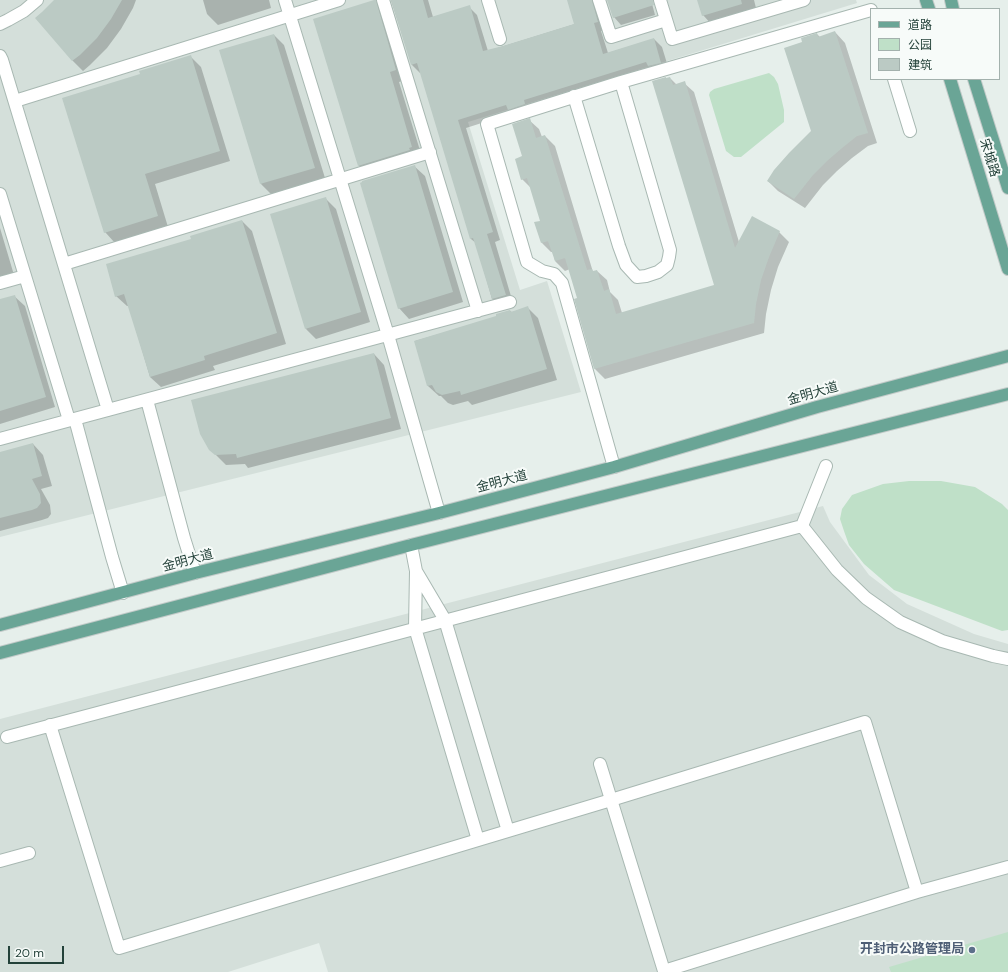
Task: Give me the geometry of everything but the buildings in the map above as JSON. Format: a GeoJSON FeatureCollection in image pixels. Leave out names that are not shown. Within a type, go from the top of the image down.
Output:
{"type":"FeatureCollection","features":[{"type":"Feature","properties":{"kind":"main road","name":"宋城路"},"geometry":{"type":"LineString","coordinates":[[950,80],[1008,269]]}},
{"type":"Feature","properties":{"kind":"main road","name":"宋城路"},"geometry":{"type":"LineString","coordinates":[[974,80],[1008,188]]}},
{"type":"Feature","properties":{"kind":"main road","name":"金明大道"},"geometry":{"type":"LineString","coordinates":[[0,625],[614,467],[817,407],[1008,356]]}},
{"type":"Feature","properties":{"kind":"main road"},"geometry":{"type":"LineString","coordinates":[[0,652],[411,545],[1008,394]]}},
{"type":"Feature","properties":{"kind":"lane"},"geometry":{"type":"LineString","coordinates":[[0,24],[24,11],[37,0]]}},
{"type":"Feature","properties":{"kind":"lane"},"geometry":{"type":"LineString","coordinates":[[285,0],[388,335],[439,512]]}},
{"type":"Feature","properties":{"kind":"lane"},"geometry":{"type":"LineString","coordinates":[[15,101],[339,0]]}},
{"type":"Feature","properties":{"kind":"lane"},"geometry":{"type":"LineString","coordinates":[[383,0],[478,311]]}},
{"type":"Feature","properties":{"kind":"lane"},"geometry":{"type":"LineString","coordinates":[[488,0],[500,39]]}},
{"type":"Feature","properties":{"kind":"lane"},"geometry":{"type":"LineString","coordinates":[[599,0],[611,37],[666,20]]}},
{"type":"Feature","properties":{"kind":"lane"},"geometry":{"type":"LineString","coordinates":[[660,0],[672,39],[804,0]]}},
{"type":"Feature","properties":{"kind":"lane"},"geometry":{"type":"LineString","coordinates":[[614,467],[562,283],[554,274],[542,271],[527,262],[487,124],[574,96],[870,9]]}},
{"type":"Feature","properties":{"kind":"lane"},"geometry":{"type":"LineString","coordinates":[[0,56],[15,101],[108,410]]}},
{"type":"Feature","properties":{"kind":"lane"},"geometry":{"type":"LineString","coordinates":[[894,80],[910,131]]}},
{"type":"Feature","properties":{"kind":"lane"},"geometry":{"type":"LineString","coordinates":[[574,96],[618,246],[626,264],[637,277],[646,276],[658,272],[667,265],[670,257],[670,250],[621,82]]}},
{"type":"Feature","properties":{"kind":"lane"},"geometry":{"type":"LineString","coordinates":[[64,264],[430,152]]}},
{"type":"Feature","properties":{"kind":"lane"},"geometry":{"type":"LineString","coordinates":[[0,194],[72,420],[123,593]]}},
{"type":"Feature","properties":{"kind":"lane"},"geometry":{"type":"LineString","coordinates":[[0,283],[25,276]]}},
{"type":"Feature","properties":{"kind":"lane"},"geometry":{"type":"LineString","coordinates":[[0,439],[510,302]]}},
{"type":"Feature","properties":{"kind":"lane"},"geometry":{"type":"LineString","coordinates":[[147,400],[195,574]]}},
{"type":"Feature","properties":{"kind":"lane"},"geometry":{"type":"LineString","coordinates":[[802,526],[826,466]]}},
{"type":"Feature","properties":{"kind":"lane"},"geometry":{"type":"LineString","coordinates":[[7,736],[802,526]]}},
{"type":"Feature","properties":{"kind":"lane"},"geometry":{"type":"LineString","coordinates":[[802,526],[837,570],[866,598],[900,622],[942,641],[1008,659]]}},
{"type":"Feature","properties":{"kind":"lane"},"geometry":{"type":"LineString","coordinates":[[411,545],[416,571],[415,628],[478,840]]}},
{"type":"Feature","properties":{"kind":"lane"},"geometry":{"type":"LineString","coordinates":[[416,571],[445,620],[508,831]]}},
{"type":"Feature","properties":{"kind":"lane"},"geometry":{"type":"LineString","coordinates":[[50,725],[119,948],[865,722],[917,892]]}},
{"type":"Feature","properties":{"kind":"lane"},"geometry":{"type":"LineString","coordinates":[[600,764],[664,970],[917,892],[1008,868]]}},
{"type":"Feature","properties":{"kind":"lane"},"geometry":{"type":"LineString","coordinates":[[0,861],[29,853]]}},
{"type":"Feature","properties":{"kind":"shaded area"},"geometry":{"type":"Polygon","coordinates":[[[0,0],[856,0],[857,3],[468,122],[520,290],[547,281],[581,392],[0,537],[0,0]]]}},
{"type":"Feature","properties":{"kind":"shaded area"},"geometry":{"type":"Polygon","coordinates":[[[823,506],[830,522],[869,575],[907,604],[974,634],[1008,644],[1008,972],[328,972],[319,943],[228,972],[0,972],[0,719],[823,506]]]}},
{"type":"Feature","properties":{"kind":"green space"},"geometry":{"type":"Polygon","coordinates":[[[769,73],[774,77],[778,84],[784,110],[784,122],[741,157],[734,157],[726,151],[709,95],[710,92],[714,89],[769,73]]]}},
{"type":"Feature","properties":{"kind":"green space"},"geometry":{"type":"Polygon","coordinates":[[[909,481],[941,481],[975,487],[1002,504],[1008,510],[1008,630],[1002,631],[894,590],[864,564],[849,545],[840,519],[842,509],[852,495],[883,484],[909,481]]]}},
{"type":"Feature","properties":{"kind":"green space","name":"开封市公路管理局"},"geometry":{"type":"Polygon","coordinates":[[[1008,932],[1008,972],[891,972],[889,967],[1008,932]]]}},
{"type":"Feature","properties":{"kind":"place","name":"开封市公路管理局"},"geometry":{"type":"Point","coordinates":[972,950]}}]}
